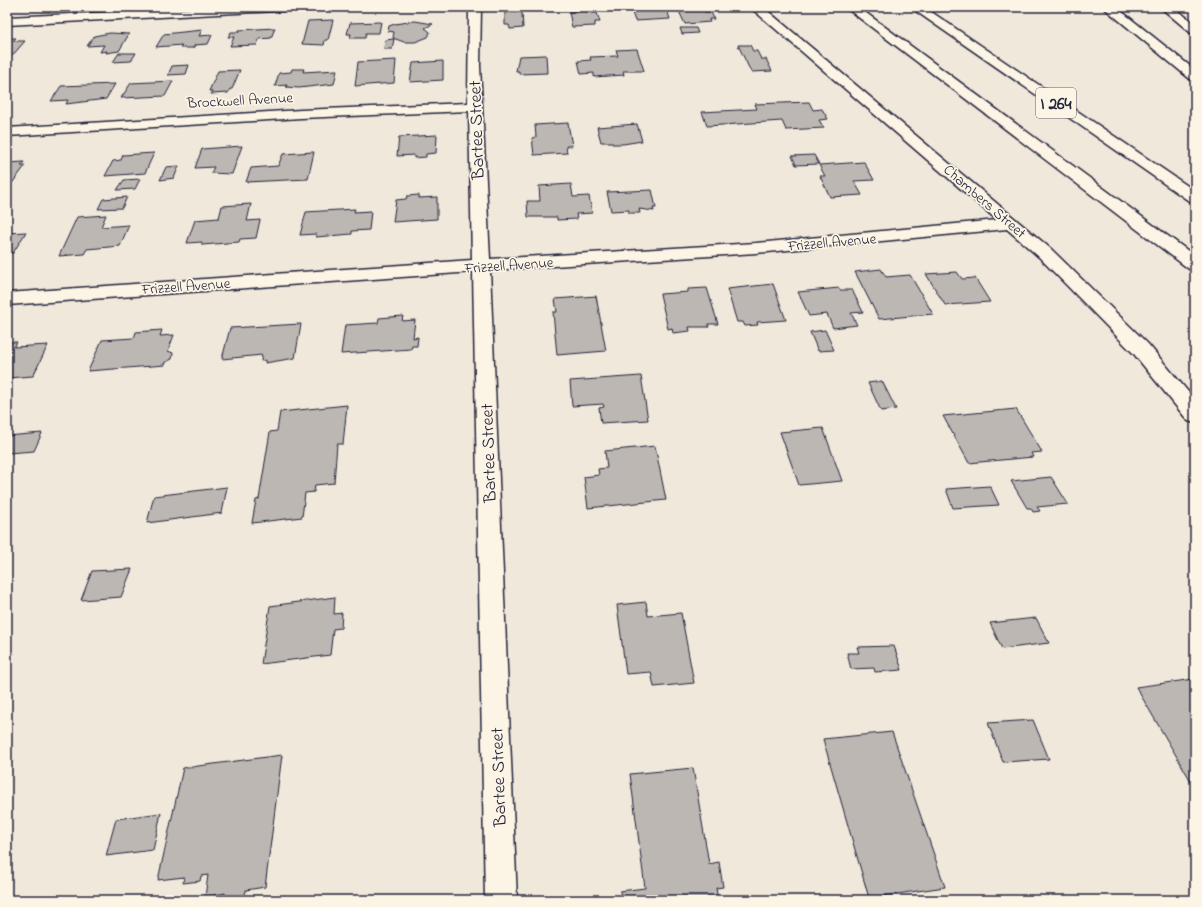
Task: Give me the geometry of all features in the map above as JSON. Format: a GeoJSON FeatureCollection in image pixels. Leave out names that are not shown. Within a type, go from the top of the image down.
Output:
{"type":"FeatureCollection","features":[{"type":"Feature","properties":{"kind":"main road"},"geometry":{"type":"LineString","coordinates":[[74,18],[82,7]]}},
{"type":"Feature","properties":{"kind":"main road"},"geometry":{"type":"LineString","coordinates":[[7,21],[296,7]]}},
{"type":"Feature","properties":{"kind":"main road","name":"Bartee Street"},"geometry":{"type":"LineString","coordinates":[[475,7],[474,66],[490,505],[501,900]]}},
{"type":"Feature","properties":{"kind":"main road","name":"Chambers Street"},"geometry":{"type":"LineString","coordinates":[[756,7],[1045,253],[1141,350],[1195,415]]}},
{"type":"Feature","properties":{"kind":"main road"},"geometry":{"type":"LineString","coordinates":[[851,7],[1195,265]]}},
{"type":"Feature","properties":{"kind":"main road","name":"I 264"},"geometry":{"type":"LineString","coordinates":[[916,7],[1195,198]]}},
{"type":"Feature","properties":{"kind":"main road"},"geometry":{"type":"LineString","coordinates":[[1109,7],[1195,76]]}},
{"type":"Feature","properties":{"kind":"main road"},"geometry":{"type":"LineString","coordinates":[[1166,7],[1195,30]]}},
{"type":"Feature","properties":{"kind":"main road","name":"Brockwell Avenue"},"geometry":{"type":"LineString","coordinates":[[7,132],[301,114],[476,107]]}},
{"type":"Feature","properties":{"kind":"main road","name":"Frizzell Avenue"},"geometry":{"type":"LineString","coordinates":[[7,299],[314,276],[481,267],[756,248],[1011,224]]}},
{"type":"Feature","properties":{"kind":"building"},"geometry":{"type":"Polygon","coordinates":[[[666,7],[670,19],[635,21],[631,10],[638,10],[638,8],[666,7]]]}},
{"type":"Feature","properties":{"kind":"building"},"geometry":{"type":"Polygon","coordinates":[[[677,7],[703,7],[705,12],[711,12],[714,19],[709,19],[710,22],[685,24],[677,7]]]}},
{"type":"Feature","properties":{"kind":"building"},"geometry":{"type":"Polygon","coordinates":[[[592,10],[592,13],[597,13],[600,22],[595,22],[595,26],[572,27],[569,12],[592,10]]]}},
{"type":"Feature","properties":{"kind":"building"},"geometry":{"type":"Polygon","coordinates":[[[519,11],[522,13],[523,28],[510,29],[509,25],[505,25],[505,12],[519,11]]]}},
{"type":"Feature","properties":{"kind":"building"},"geometry":{"type":"Polygon","coordinates":[[[333,20],[328,40],[325,40],[324,45],[302,44],[308,21],[333,20]]]}},
{"type":"Feature","properties":{"kind":"building"},"geometry":{"type":"Polygon","coordinates":[[[415,21],[433,24],[425,28],[430,32],[428,37],[415,42],[404,42],[393,38],[394,32],[388,31],[389,26],[415,21]]]}},
{"type":"Feature","properties":{"kind":"building"},"geometry":{"type":"Polygon","coordinates":[[[381,22],[379,33],[366,33],[365,38],[350,38],[351,34],[347,34],[350,23],[381,22]]]}},
{"type":"Feature","properties":{"kind":"building"},"geometry":{"type":"Polygon","coordinates":[[[275,28],[271,38],[259,39],[257,45],[230,46],[234,37],[228,37],[231,32],[238,32],[239,30],[275,28]]]}},
{"type":"Feature","properties":{"kind":"building"},"geometry":{"type":"Polygon","coordinates":[[[680,28],[696,28],[698,33],[682,34],[680,28]]]}},
{"type":"Feature","properties":{"kind":"building"},"geometry":{"type":"Polygon","coordinates":[[[202,30],[199,36],[212,35],[208,44],[195,45],[193,48],[180,48],[182,45],[156,47],[164,34],[202,30]]]}},
{"type":"Feature","properties":{"kind":"building"},"geometry":{"type":"Polygon","coordinates":[[[110,33],[129,34],[119,51],[106,53],[107,51],[100,52],[104,45],[87,46],[94,36],[110,33]]]}},
{"type":"Feature","properties":{"kind":"building"},"geometry":{"type":"Polygon","coordinates":[[[7,38],[16,38],[13,41],[25,41],[11,57],[7,57],[7,38]]]}},
{"type":"Feature","properties":{"kind":"building"},"geometry":{"type":"Polygon","coordinates":[[[394,39],[392,49],[384,49],[385,40],[394,39]]]}},
{"type":"Feature","properties":{"kind":"building"},"geometry":{"type":"Polygon","coordinates":[[[738,45],[750,45],[753,51],[757,51],[761,59],[766,59],[772,71],[751,72],[738,45]]]}},
{"type":"Feature","properties":{"kind":"building"},"geometry":{"type":"Polygon","coordinates":[[[637,49],[644,71],[623,71],[624,75],[594,77],[594,73],[581,74],[578,61],[591,60],[590,57],[618,56],[616,50],[637,49]]]}},
{"type":"Feature","properties":{"kind":"building"},"geometry":{"type":"Polygon","coordinates":[[[119,53],[136,53],[131,61],[113,62],[119,53]]]}},
{"type":"Feature","properties":{"kind":"building"},"geometry":{"type":"Polygon","coordinates":[[[546,55],[547,73],[519,74],[519,71],[516,71],[519,56],[546,55]]]}},
{"type":"Feature","properties":{"kind":"building"},"geometry":{"type":"Polygon","coordinates":[[[396,60],[394,83],[355,86],[358,62],[396,60]]]}},
{"type":"Feature","properties":{"kind":"building"},"geometry":{"type":"Polygon","coordinates":[[[443,61],[443,80],[410,82],[413,63],[443,61]]]}},
{"type":"Feature","properties":{"kind":"building"},"geometry":{"type":"Polygon","coordinates":[[[189,65],[186,74],[168,75],[172,66],[189,65]]]}},
{"type":"Feature","properties":{"kind":"building"},"geometry":{"type":"Polygon","coordinates":[[[292,69],[304,69],[303,72],[337,70],[334,84],[299,88],[286,87],[287,85],[275,86],[279,73],[291,72],[292,69]]]}},
{"type":"Feature","properties":{"kind":"building"},"geometry":{"type":"Polygon","coordinates":[[[240,70],[232,89],[230,89],[228,93],[211,94],[212,91],[209,91],[218,71],[240,70]]]}},
{"type":"Feature","properties":{"kind":"building"},"geometry":{"type":"Polygon","coordinates":[[[173,81],[165,96],[121,98],[131,83],[173,81]]]}},
{"type":"Feature","properties":{"kind":"building"},"geometry":{"type":"Polygon","coordinates":[[[115,84],[106,99],[66,104],[68,100],[51,101],[61,86],[115,84]]]}},
{"type":"Feature","properties":{"kind":"building"},"geometry":{"type":"Polygon","coordinates":[[[809,102],[813,110],[822,109],[828,119],[819,120],[824,128],[786,130],[782,121],[707,126],[702,112],[757,109],[755,104],[809,102]]]}},
{"type":"Feature","properties":{"kind":"building"},"geometry":{"type":"Polygon","coordinates":[[[568,123],[572,146],[566,146],[567,153],[534,155],[532,138],[536,137],[535,125],[568,123]]]}},
{"type":"Feature","properties":{"kind":"building"},"geometry":{"type":"Polygon","coordinates":[[[637,124],[642,141],[623,144],[601,142],[597,127],[637,124]]]}},
{"type":"Feature","properties":{"kind":"building"},"geometry":{"type":"Polygon","coordinates":[[[437,135],[436,153],[426,154],[426,157],[414,158],[414,155],[397,156],[399,137],[437,135]]]}},
{"type":"Feature","properties":{"kind":"building"},"geometry":{"type":"Polygon","coordinates":[[[242,146],[232,174],[211,173],[214,167],[195,168],[202,149],[242,146]]]}},
{"type":"Feature","properties":{"kind":"building"},"geometry":{"type":"Polygon","coordinates":[[[314,152],[308,179],[246,182],[251,168],[278,166],[283,154],[314,152]]]}},
{"type":"Feature","properties":{"kind":"building"},"geometry":{"type":"Polygon","coordinates":[[[154,153],[145,173],[105,176],[113,161],[121,160],[123,155],[154,153]]]}},
{"type":"Feature","properties":{"kind":"building"},"geometry":{"type":"Polygon","coordinates":[[[814,155],[819,164],[796,165],[792,156],[814,155]]]}},
{"type":"Feature","properties":{"kind":"building"},"geometry":{"type":"Polygon","coordinates":[[[24,162],[21,166],[25,166],[7,190],[7,163],[24,162]]]}},
{"type":"Feature","properties":{"kind":"building"},"geometry":{"type":"Polygon","coordinates":[[[864,162],[874,180],[854,181],[862,195],[830,197],[820,176],[825,176],[819,165],[864,162]]]}},
{"type":"Feature","properties":{"kind":"building"},"geometry":{"type":"Polygon","coordinates":[[[179,166],[174,178],[160,180],[166,167],[179,166]]]}},
{"type":"Feature","properties":{"kind":"building"},"geometry":{"type":"Polygon","coordinates":[[[140,179],[135,189],[117,190],[124,180],[140,179]]]}},
{"type":"Feature","properties":{"kind":"building"},"geometry":{"type":"Polygon","coordinates":[[[571,184],[573,197],[589,196],[592,213],[576,214],[577,219],[557,220],[557,217],[528,217],[527,201],[540,201],[539,186],[571,184]]]}},
{"type":"Feature","properties":{"kind":"building"},"geometry":{"type":"Polygon","coordinates":[[[652,190],[656,208],[653,208],[654,211],[639,209],[640,213],[629,213],[629,210],[611,211],[607,192],[652,190]]]}},
{"type":"Feature","properties":{"kind":"building"},"geometry":{"type":"Polygon","coordinates":[[[419,195],[419,198],[437,197],[437,219],[393,222],[396,200],[406,199],[407,196],[419,195]]]}},
{"type":"Feature","properties":{"kind":"building"},"geometry":{"type":"Polygon","coordinates":[[[127,197],[122,208],[98,209],[103,199],[127,197]]]}},
{"type":"Feature","properties":{"kind":"building"},"geometry":{"type":"Polygon","coordinates":[[[251,204],[247,221],[260,220],[256,238],[240,239],[239,242],[202,245],[202,242],[187,243],[195,220],[219,218],[222,206],[251,204]]]}},
{"type":"Feature","properties":{"kind":"building"},"geometry":{"type":"Polygon","coordinates":[[[355,209],[354,212],[371,211],[369,230],[352,231],[352,234],[316,237],[316,234],[300,235],[306,212],[355,209]]]}},
{"type":"Feature","properties":{"kind":"building"},"geometry":{"type":"Polygon","coordinates":[[[106,215],[101,227],[129,225],[120,246],[87,249],[84,254],[59,256],[77,217],[106,215]]]}},
{"type":"Feature","properties":{"kind":"building"},"geometry":{"type":"Polygon","coordinates":[[[26,232],[13,253],[7,253],[7,233],[26,232]]]}},
{"type":"Feature","properties":{"kind":"building"},"geometry":{"type":"Polygon","coordinates":[[[881,269],[886,277],[910,275],[933,314],[879,319],[855,272],[881,269]]]}},
{"type":"Feature","properties":{"kind":"building"},"geometry":{"type":"Polygon","coordinates":[[[957,272],[962,279],[975,278],[990,302],[945,305],[926,274],[957,272]]]}},
{"type":"Feature","properties":{"kind":"building"},"geometry":{"type":"Polygon","coordinates":[[[773,284],[786,320],[757,322],[758,325],[745,326],[743,322],[737,322],[727,289],[773,284]]]}},
{"type":"Feature","properties":{"kind":"building"},"geometry":{"type":"Polygon","coordinates":[[[707,288],[718,324],[708,324],[709,327],[689,327],[690,331],[673,333],[672,328],[668,329],[660,294],[688,292],[688,289],[707,288]]]}},
{"type":"Feature","properties":{"kind":"building"},"geometry":{"type":"Polygon","coordinates":[[[839,288],[840,290],[852,290],[863,312],[851,313],[857,325],[833,328],[827,314],[809,316],[798,292],[839,288]]]}},
{"type":"Feature","properties":{"kind":"building"},"geometry":{"type":"Polygon","coordinates":[[[596,296],[606,351],[557,355],[553,312],[557,312],[555,299],[596,296]]]}},
{"type":"Feature","properties":{"kind":"building"},"geometry":{"type":"Polygon","coordinates":[[[403,316],[402,321],[415,320],[413,338],[418,337],[417,346],[412,346],[411,349],[341,354],[345,325],[378,323],[379,318],[403,316]]]}},
{"type":"Feature","properties":{"kind":"building"},"geometry":{"type":"Polygon","coordinates":[[[301,324],[295,358],[265,363],[266,360],[261,361],[262,355],[222,359],[230,328],[301,324]]]}},
{"type":"Feature","properties":{"kind":"building"},"geometry":{"type":"Polygon","coordinates":[[[162,330],[160,336],[174,335],[168,351],[173,353],[172,359],[164,363],[165,365],[88,371],[102,340],[134,338],[136,332],[162,330]]]}},
{"type":"Feature","properties":{"kind":"building"},"geometry":{"type":"Polygon","coordinates":[[[825,330],[834,350],[818,351],[810,332],[825,330]]]}},
{"type":"Feature","properties":{"kind":"building"},"geometry":{"type":"Polygon","coordinates":[[[7,342],[17,342],[14,347],[48,345],[33,376],[7,378],[7,342]]]}},
{"type":"Feature","properties":{"kind":"building"},"geometry":{"type":"Polygon","coordinates":[[[641,376],[648,420],[601,423],[599,408],[604,407],[603,404],[572,406],[570,381],[641,376]]]}},
{"type":"Feature","properties":{"kind":"building"},"geometry":{"type":"Polygon","coordinates":[[[882,381],[896,409],[881,411],[868,383],[882,381]]]}},
{"type":"Feature","properties":{"kind":"building"},"geometry":{"type":"Polygon","coordinates":[[[347,405],[343,444],[337,444],[334,483],[315,485],[314,492],[305,493],[302,517],[252,523],[256,500],[259,499],[270,432],[277,431],[280,412],[347,405]]]}},
{"type":"Feature","properties":{"kind":"building"},"geometry":{"type":"Polygon","coordinates":[[[1016,409],[1042,452],[1031,453],[1033,457],[969,463],[943,416],[1016,409]]]}},
{"type":"Feature","properties":{"kind":"building"},"geometry":{"type":"Polygon","coordinates":[[[823,428],[842,481],[799,485],[780,432],[823,428]]]}},
{"type":"Feature","properties":{"kind":"building"},"geometry":{"type":"Polygon","coordinates":[[[42,433],[34,451],[8,453],[7,436],[42,433]]]}},
{"type":"Feature","properties":{"kind":"building"},"geometry":{"type":"Polygon","coordinates":[[[655,446],[666,500],[588,508],[584,477],[599,475],[598,469],[607,468],[605,451],[655,446]]]}},
{"type":"Feature","properties":{"kind":"building"},"geometry":{"type":"Polygon","coordinates":[[[1051,477],[1068,504],[1037,507],[1040,511],[1033,512],[1031,508],[1027,508],[1011,481],[1051,477]]]}},
{"type":"Feature","properties":{"kind":"building"},"geometry":{"type":"Polygon","coordinates":[[[990,486],[999,505],[953,508],[946,489],[990,486]]]}},
{"type":"Feature","properties":{"kind":"building"},"geometry":{"type":"Polygon","coordinates":[[[227,487],[222,513],[147,523],[154,496],[227,487]]]}},
{"type":"Feature","properties":{"kind":"building"},"geometry":{"type":"Polygon","coordinates":[[[132,569],[121,597],[81,600],[92,571],[132,569]]]}},
{"type":"Feature","properties":{"kind":"building"},"geometry":{"type":"Polygon","coordinates":[[[335,597],[334,614],[342,613],[341,628],[333,629],[330,655],[261,664],[270,606],[335,597]]]}},
{"type":"Feature","properties":{"kind":"building"},"geometry":{"type":"Polygon","coordinates":[[[646,602],[648,616],[681,613],[694,683],[654,687],[651,672],[626,674],[617,605],[646,602]]]}},
{"type":"Feature","properties":{"kind":"building"},"geometry":{"type":"Polygon","coordinates":[[[1036,618],[1049,643],[1002,649],[990,623],[1036,618]]]}},
{"type":"Feature","properties":{"kind":"building"},"geometry":{"type":"Polygon","coordinates":[[[894,646],[902,670],[875,672],[874,668],[851,669],[847,653],[859,653],[857,647],[894,646]]]}},
{"type":"Feature","properties":{"kind":"building"},"geometry":{"type":"Polygon","coordinates":[[[1194,679],[1195,682],[1195,788],[1136,687],[1194,679]]]}},
{"type":"Feature","properties":{"kind":"building"},"geometry":{"type":"Polygon","coordinates":[[[1033,720],[1049,759],[1003,762],[988,723],[1033,720]]]}},
{"type":"Feature","properties":{"kind":"building"},"geometry":{"type":"Polygon","coordinates":[[[892,732],[945,887],[869,898],[823,739],[892,732]]]}},
{"type":"Feature","properties":{"kind":"building"},"geometry":{"type":"Polygon","coordinates":[[[282,755],[265,887],[246,890],[244,900],[224,900],[225,893],[205,897],[208,875],[201,876],[200,881],[183,883],[184,877],[158,880],[183,768],[282,755]]]}},
{"type":"Feature","properties":{"kind":"building"},"geometry":{"type":"Polygon","coordinates":[[[693,768],[709,864],[719,862],[723,887],[716,888],[718,900],[621,900],[620,891],[645,888],[630,774],[693,768]]]}},
{"type":"Feature","properties":{"kind":"building"},"geometry":{"type":"Polygon","coordinates":[[[161,813],[153,850],[106,856],[116,819],[161,813]]]}}]}
